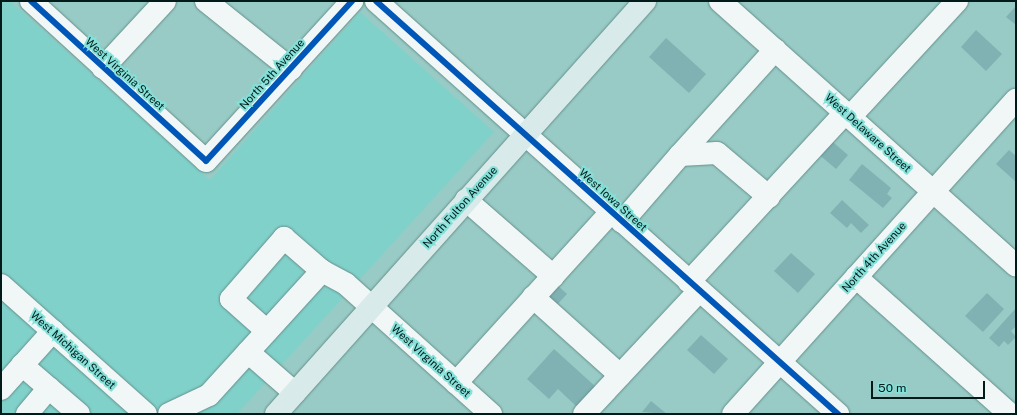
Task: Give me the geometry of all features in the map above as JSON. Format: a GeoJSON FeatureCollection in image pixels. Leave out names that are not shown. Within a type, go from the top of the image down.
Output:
{"type":"FeatureCollection","features":[{"type":"Feature","properties":{"kind":"main road","name":"North Fulton Avenue"},"geometry":{"type":"LineString","coordinates":[[276,414],[645,1]]}},
{"type":"Feature","properties":{"kind":"street","name":"West Virginia Street"},"geometry":{"type":"LineString","coordinates":[[31,1],[206,161]]}},
{"type":"Feature","properties":{"kind":"street"},"geometry":{"type":"LineString","coordinates":[[103,68],[165,1]]}},
{"type":"Feature","properties":{"kind":"street"},"geometry":{"type":"LineString","coordinates":[[206,1],[291,69]]}},
{"type":"Feature","properties":{"kind":"street","name":"North 5th Avenue"},"geometry":{"type":"LineString","coordinates":[[206,161],[352,1]]}},
{"type":"Feature","properties":{"kind":"street","name":"West Iowa Street"},"geometry":{"type":"LineString","coordinates":[[376,1],[694,287],[838,414]]}},
{"type":"Feature","properties":{"kind":"street","name":"West Delaware Street"},"geometry":{"type":"LineString","coordinates":[[720,1],[1016,266]]}},
{"type":"Feature","properties":{"kind":"street"},"geometry":{"type":"LineString","coordinates":[[584,414],[620,375],[769,197],[957,1]]}},
{"type":"Feature","properties":{"kind":"street"},"geometry":{"type":"LineString","coordinates":[[456,383],[553,276],[680,155],[775,50]]}},
{"type":"Feature","properties":{"kind":"street","name":"North 4th Avenue"},"geometry":{"type":"LineString","coordinates":[[733,414],[1016,100]]}},
{"type":"Feature","properties":{"kind":"street"},"geometry":{"type":"LineString","coordinates":[[680,155],[717,153],[769,197]]}},
{"type":"Feature","properties":{"kind":"street"},"geometry":{"type":"LineString","coordinates":[[466,200],[553,276]]}},
{"type":"Feature","properties":{"kind":"street","name":"West Virginia Street"},"geometry":{"type":"LineString","coordinates":[[267,331],[231,299],[284,238],[322,271],[346,284],[491,414]]}},
{"type":"Feature","properties":{"kind":"street"},"geometry":{"type":"LineString","coordinates":[[169,414],[209,395],[322,271]]}},
{"type":"Feature","properties":{"kind":"street"},"geometry":{"type":"LineString","coordinates":[[856,277],[1010,414]]}},
{"type":"Feature","properties":{"kind":"street","name":"West Michigan Street"},"geometry":{"type":"LineString","coordinates":[[1,285],[52,331],[132,410]]}},
{"type":"Feature","properties":{"kind":"street"},"geometry":{"type":"LineString","coordinates":[[533,298],[620,375]]}},
{"type":"Feature","properties":{"kind":"street"},"geometry":{"type":"LineString","coordinates":[[1,389],[52,331]]}},
{"type":"Feature","properties":{"kind":"street"},"geometry":{"type":"LineString","coordinates":[[248,352],[295,393]]}},
{"type":"Feature","properties":{"kind":"street"},"geometry":{"type":"LineString","coordinates":[[22,365],[79,414]]}},
{"type":"Feature","properties":{"kind":"street"},"geometry":{"type":"LineString","coordinates":[[27,414],[49,388]]}},
{"type":"Feature","properties":{"kind":"shaded area"},"geometry":{"type":"Polygon","coordinates":[[[1,1],[10,1],[210,180],[360,12],[494,132],[237,414],[1,414],[1,1]]]}},
{"type":"Feature","properties":{"kind":"building"},"geometry":{"type":"Polygon","coordinates":[[[1016,6],[1016,25],[1006,17],[1016,6]]]}},
{"type":"Feature","properties":{"kind":"building"},"geometry":{"type":"Polygon","coordinates":[[[976,30],[1002,54],[986,71],[961,47],[976,30]]]}},
{"type":"Feature","properties":{"kind":"building"},"geometry":{"type":"Polygon","coordinates":[[[666,38],[706,74],[689,93],[649,57],[666,38]]]}},
{"type":"Feature","properties":{"kind":"building"},"geometry":{"type":"Polygon","coordinates":[[[828,138],[848,155],[836,169],[816,152],[828,138]]]}},
{"type":"Feature","properties":{"kind":"building"},"geometry":{"type":"Polygon","coordinates":[[[1009,150],[1016,156],[1016,182],[996,164],[1009,150]]]}},
{"type":"Feature","properties":{"kind":"building"},"geometry":{"type":"Polygon","coordinates":[[[862,164],[891,188],[887,194],[892,198],[883,208],[849,180],[862,164]]]}},
{"type":"Feature","properties":{"kind":"building"},"geometry":{"type":"Polygon","coordinates":[[[842,200],[869,225],[861,233],[851,223],[847,228],[830,213],[842,200]]]}},
{"type":"Feature","properties":{"kind":"building"},"geometry":{"type":"Polygon","coordinates":[[[791,253],[815,274],[798,293],[774,271],[791,253]]]}},
{"type":"Feature","properties":{"kind":"building"},"geometry":{"type":"Polygon","coordinates":[[[555,283],[567,294],[556,306],[544,295],[555,283]]]}},
{"type":"Feature","properties":{"kind":"building"},"geometry":{"type":"Polygon","coordinates":[[[987,293],[1004,309],[983,332],[965,316],[987,293]]]}},
{"type":"Feature","properties":{"kind":"building"},"geometry":{"type":"Polygon","coordinates":[[[1016,308],[1016,326],[1011,331],[1016,337],[1008,345],[1004,341],[999,347],[989,338],[1016,308]]]}},
{"type":"Feature","properties":{"kind":"building"},"geometry":{"type":"Polygon","coordinates":[[[701,335],[728,359],[714,374],[687,350],[701,335]]]}},
{"type":"Feature","properties":{"kind":"building"},"geometry":{"type":"Polygon","coordinates":[[[554,349],[596,387],[577,407],[558,389],[549,399],[527,379],[554,349]]]}},
{"type":"Feature","properties":{"kind":"building"},"geometry":{"type":"Polygon","coordinates":[[[651,401],[667,414],[642,412],[651,401]]]}},
{"type":"Feature","properties":{"kind":"cycle path"},"geometry":{"type":"LineString","coordinates":[[31,1],[206,161],[352,1]]}},
{"type":"Feature","properties":{"kind":"cycle path"},"geometry":{"type":"LineString","coordinates":[[376,1],[838,414]]}}]}
